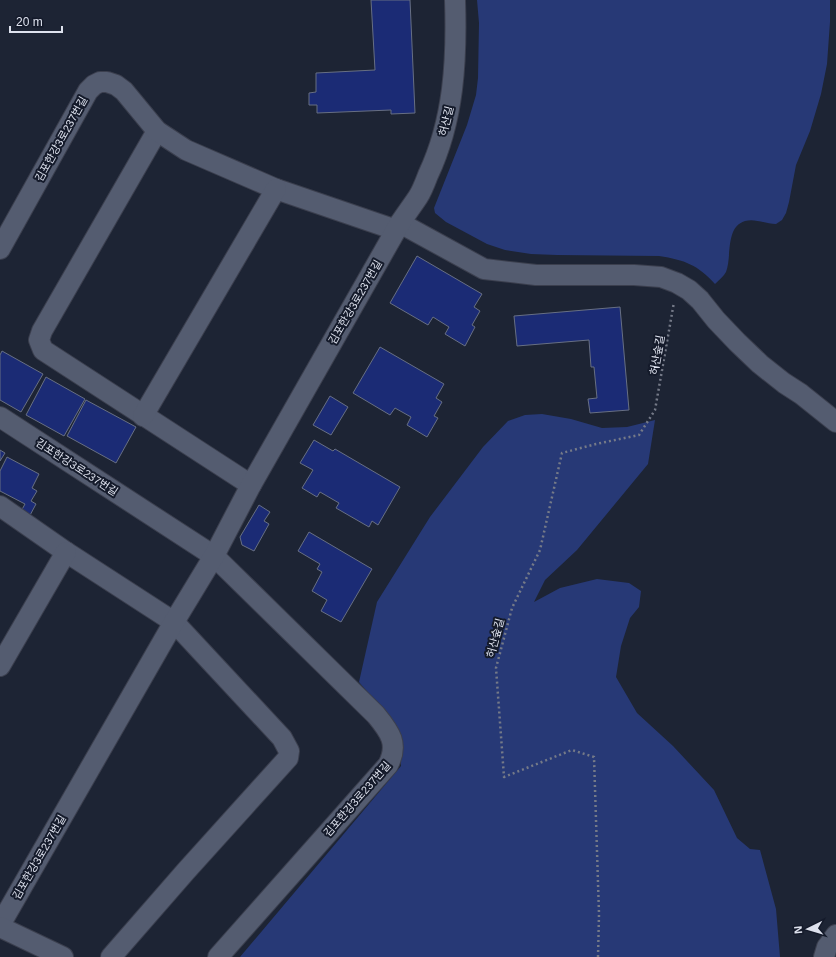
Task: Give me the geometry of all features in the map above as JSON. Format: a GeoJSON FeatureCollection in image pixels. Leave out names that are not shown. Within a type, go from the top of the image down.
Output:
{"type":"FeatureCollection","features":[{"type":"Feature","properties":{"kind":"street","name":"허산길"},"geometry":{"type":"LineString","coordinates":[[398,226],[418,197],[431,169],[445,129],[454,83],[455,0]]}},
{"type":"Feature","properties":{"kind":"street","name":"김포한강3로237번길"},"geometry":{"type":"LineString","coordinates":[[0,249],[88,91],[100,82],[107,82],[116,85],[124,92],[157,131],[171,142],[186,150],[276,189],[398,226],[251,485],[214,556],[174,622],[0,926],[63,957]]}},
{"type":"Feature","properties":{"kind":"street"},"geometry":{"type":"LineString","coordinates":[[157,131],[42,331],[39,340],[43,350],[251,485]]}},
{"type":"Feature","properties":{"kind":"street"},"geometry":{"type":"LineString","coordinates":[[143,416],[276,189]]}},
{"type":"Feature","properties":{"kind":"street"},"geometry":{"type":"LineString","coordinates":[[398,226],[484,269],[536,275],[634,275],[661,277],[677,283],[689,290],[700,300],[726,331],[760,364],[836,422]]}},
{"type":"Feature","properties":{"kind":"street","name":"김포한강3로237번길"},"geometry":{"type":"LineString","coordinates":[[0,417],[214,556],[376,715],[392,738],[394,748],[388,765],[218,957]]}},
{"type":"Feature","properties":{"kind":"street"},"geometry":{"type":"LineString","coordinates":[[0,506],[66,552],[174,622],[282,738],[289,751],[288,758],[111,957]]}},
{"type":"Feature","properties":{"kind":"street"},"geometry":{"type":"LineString","coordinates":[[0,666],[66,552]]}},
{"type":"Feature","properties":{"kind":"street"},"geometry":{"type":"LineString","coordinates":[[824,957],[827,946],[836,935]]}},
{"type":"Feature","properties":{"kind":"path","name":"허산숲길"},"geometry":{"type":"LineString","coordinates":[[598,957],[599,914],[594,757],[572,750],[504,777],[496,668],[512,608],[540,550],[562,453],[639,435],[655,410],[677,283]]}},
{"type":"Feature","properties":{"kind":"shaded area"},"geometry":{"type":"Polygon","coordinates":[[[477,0],[830,0],[827,64],[821,94],[810,131],[796,165],[789,202],[782,220],[776,224],[749,220],[739,224],[734,229],[730,243],[726,272],[715,284],[697,268],[676,259],[659,256],[531,254],[505,250],[487,244],[446,222],[435,213],[434,208],[467,125],[476,95],[478,78],[479,23],[477,0]]]}},
{"type":"Feature","properties":{"kind":"shaded area"},"geometry":{"type":"Polygon","coordinates":[[[542,414],[571,419],[602,428],[627,427],[655,420],[648,464],[577,550],[545,580],[534,602],[560,588],[597,579],[629,583],[641,591],[639,607],[630,618],[621,646],[616,677],[637,713],[673,746],[714,790],[737,838],[750,849],[760,850],[776,909],[780,957],[240,957],[401,766],[400,737],[384,712],[359,682],[377,602],[430,517],[483,447],[508,421],[525,415],[542,414]]]}},
{"type":"Feature","properties":{"kind":"building"},"geometry":{"type":"Polygon","coordinates":[[[371,0],[410,0],[415,113],[391,114],[391,110],[317,113],[317,105],[309,105],[309,93],[316,92],[316,73],[375,70],[371,0]]]}},
{"type":"Feature","properties":{"kind":"building"},"geometry":{"type":"Polygon","coordinates":[[[417,256],[482,294],[474,307],[480,311],[472,325],[475,327],[465,346],[445,334],[449,327],[433,317],[428,325],[390,303],[417,256]]]}},
{"type":"Feature","properties":{"kind":"building"},"geometry":{"type":"Polygon","coordinates":[[[620,307],[629,410],[590,413],[588,399],[597,398],[594,367],[591,367],[589,340],[517,346],[514,316],[620,307]]]}},
{"type":"Feature","properties":{"kind":"building"},"geometry":{"type":"Polygon","coordinates":[[[380,347],[444,384],[436,398],[442,402],[434,416],[438,418],[427,437],[407,425],[411,417],[395,408],[390,415],[353,393],[380,347]]]}},
{"type":"Feature","properties":{"kind":"building"},"geometry":{"type":"Polygon","coordinates":[[[2,351],[43,374],[21,412],[0,400],[0,355],[2,351]]]}},
{"type":"Feature","properties":{"kind":"building"},"geometry":{"type":"Polygon","coordinates":[[[46,377],[85,399],[64,436],[26,415],[46,377]]]}},
{"type":"Feature","properties":{"kind":"building"},"geometry":{"type":"Polygon","coordinates":[[[330,396],[348,407],[331,435],[313,425],[330,396]]]}},
{"type":"Feature","properties":{"kind":"building"},"geometry":{"type":"Polygon","coordinates":[[[86,400],[136,427],[116,463],[67,436],[86,400]]]}},
{"type":"Feature","properties":{"kind":"building"},"geometry":{"type":"Polygon","coordinates":[[[314,440],[333,451],[335,449],[400,487],[378,525],[372,521],[369,527],[336,508],[339,503],[320,492],[317,497],[302,488],[313,470],[300,463],[314,440]]]}},
{"type":"Feature","properties":{"kind":"building"},"geometry":{"type":"Polygon","coordinates":[[[0,450],[5,453],[0,461],[0,450]]]}},
{"type":"Feature","properties":{"kind":"building"},"geometry":{"type":"Polygon","coordinates":[[[7,457],[39,474],[32,488],[37,491],[31,501],[36,504],[28,519],[19,515],[25,504],[0,491],[0,471],[7,457]]]}},
{"type":"Feature","properties":{"kind":"building"},"geometry":{"type":"Polygon","coordinates":[[[259,505],[270,512],[264,521],[269,524],[254,551],[242,545],[240,537],[259,505]]]}},
{"type":"Feature","properties":{"kind":"building"},"geometry":{"type":"Polygon","coordinates":[[[309,532],[372,569],[341,622],[321,611],[327,600],[312,591],[322,572],[317,569],[320,564],[298,551],[309,532]]]}}]}
